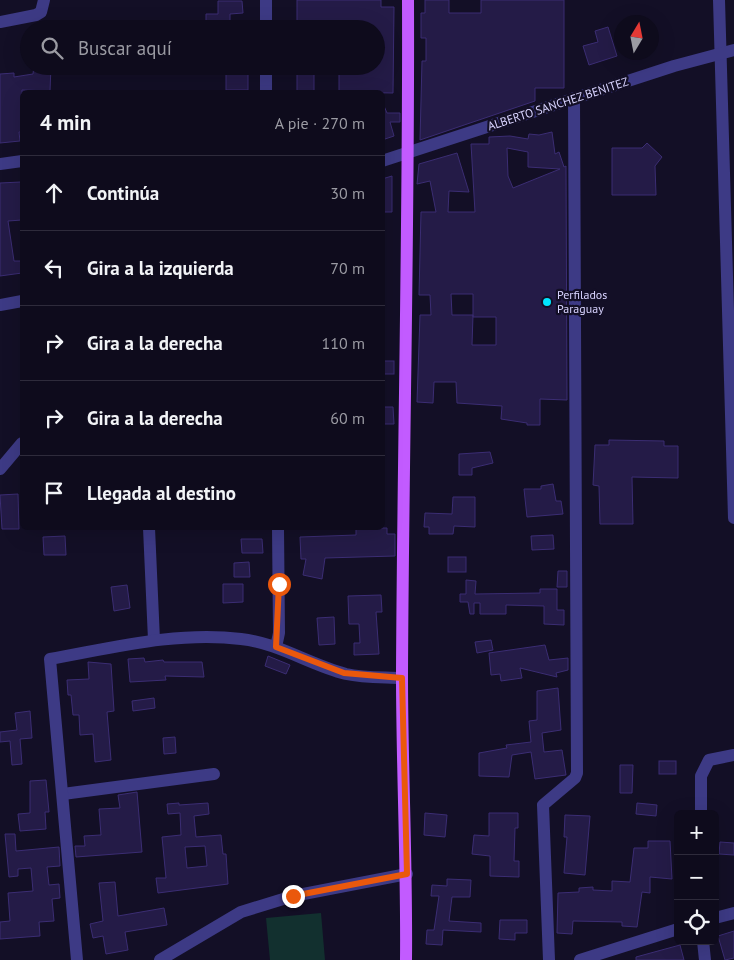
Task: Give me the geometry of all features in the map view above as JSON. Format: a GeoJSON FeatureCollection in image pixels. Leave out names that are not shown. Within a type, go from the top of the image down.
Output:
{"type":"FeatureCollection","features":[{"type":"Feature","properties":{"kind":"main road"},"geometry":{"type":"LineString","coordinates":[[406,960],[407,874],[402,678],[409,152],[408,0]]}},
{"type":"Feature","properties":{"kind":"street"},"geometry":{"type":"LineString","coordinates":[[0,22],[36,15],[41,12],[44,0]]}},
{"type":"Feature","properties":{"kind":"street"},"geometry":{"type":"LineString","coordinates":[[266,0],[266,20]]}},
{"type":"Feature","properties":{"kind":"street"},"geometry":{"type":"LineString","coordinates":[[719,0],[734,518]]}},
{"type":"Feature","properties":{"kind":"street","name":"ALBERTO SANCHEZ BENITEZ"},"geometry":{"type":"LineString","coordinates":[[385,159],[674,66],[734,50]]}},
{"type":"Feature","properties":{"kind":"street"},"geometry":{"type":"LineString","coordinates":[[266,75],[266,90]]}},
{"type":"Feature","properties":{"kind":"street"},"geometry":{"type":"LineString","coordinates":[[549,960],[543,805],[575,778],[577,772],[574,98]]}},
{"type":"Feature","properties":{"kind":"street"},"geometry":{"type":"LineString","coordinates":[[0,164],[20,161]]}},
{"type":"Feature","properties":{"kind":"street"},"geometry":{"type":"LineString","coordinates":[[0,305],[20,302]]}},
{"type":"Feature","properties":{"kind":"street"},"geometry":{"type":"LineString","coordinates":[[0,469],[20,445]]}},
{"type":"Feature","properties":{"kind":"street"},"geometry":{"type":"LineString","coordinates":[[149,530],[154,640]]}},
{"type":"Feature","properties":{"kind":"street"},"geometry":{"type":"LineString","coordinates":[[276,647],[279,604],[278,530]]}},
{"type":"Feature","properties":{"kind":"street"},"geometry":{"type":"LineString","coordinates":[[77,960],[50,659],[154,640],[209,637],[234,638],[276,647],[344,673],[402,678]]}},
{"type":"Feature","properties":{"kind":"street"},"geometry":{"type":"LineString","coordinates":[[701,810],[703,768],[709,760],[734,754]]}},
{"type":"Feature","properties":{"kind":"street"},"geometry":{"type":"LineString","coordinates":[[63,794],[214,774]]}},
{"type":"Feature","properties":{"kind":"street"},"geometry":{"type":"LineString","coordinates":[[160,960],[241,912],[293,896],[407,874]]}},
{"type":"Feature","properties":{"kind":"street"},"geometry":{"type":"LineString","coordinates":[[719,917],[734,913]]}},
{"type":"Feature","properties":{"kind":"street"},"geometry":{"type":"LineString","coordinates":[[580,960],[674,930]]}},
{"type":"Feature","properties":{"kind":"street"},"geometry":{"type":"LineString","coordinates":[[704,945],[706,960]]}},
{"type":"Feature","properties":{"kind":"green space"},"geometry":{"type":"Polygon","coordinates":[[[321,913],[325,960],[270,960],[266,918],[321,913]]]}},
{"type":"Feature","properties":{"kind":"building"},"geometry":{"type":"Polygon","coordinates":[[[297,0],[381,0],[381,7],[394,7],[393,93],[385,93],[385,90],[339,90],[339,75],[385,75],[385,20],[297,20],[297,0]]]}},
{"type":"Feature","properties":{"kind":"building"},"geometry":{"type":"Polygon","coordinates":[[[425,0],[449,0],[449,13],[481,13],[481,0],[564,0],[564,88],[535,88],[535,101],[420,140],[422,61],[426,61],[426,38],[421,38],[421,13],[425,13],[425,0]]]}},
{"type":"Feature","properties":{"kind":"building"},"geometry":{"type":"Polygon","coordinates":[[[218,1],[242,1],[243,13],[230,14],[230,20],[206,20],[206,14],[218,14],[218,1]]]}},
{"type":"Feature","properties":{"kind":"building"},"geometry":{"type":"Polygon","coordinates":[[[608,27],[614,46],[614,57],[589,65],[583,46],[598,42],[595,31],[608,27]]]}},
{"type":"Feature","properties":{"kind":"building"},"geometry":{"type":"Polygon","coordinates":[[[14,73],[14,77],[51,75],[50,90],[20,90],[20,141],[0,143],[0,74],[14,73]]]}},
{"type":"Feature","properties":{"kind":"building"},"geometry":{"type":"Polygon","coordinates":[[[226,75],[248,75],[248,90],[226,90],[226,75]]]}},
{"type":"Feature","properties":{"kind":"building"},"geometry":{"type":"Polygon","coordinates":[[[297,75],[314,75],[314,90],[297,90],[297,75]]]}},
{"type":"Feature","properties":{"kind":"building"},"geometry":{"type":"Polygon","coordinates":[[[385,108],[387,113],[400,113],[400,122],[390,122],[394,136],[385,139],[385,108]]]}},
{"type":"Feature","properties":{"kind":"building"},"geometry":{"type":"Polygon","coordinates":[[[552,132],[555,154],[559,152],[564,167],[566,166],[567,400],[540,399],[540,425],[527,425],[527,423],[501,419],[502,406],[457,403],[456,382],[434,382],[433,403],[417,402],[420,315],[431,315],[430,295],[419,295],[421,212],[436,212],[430,181],[417,184],[419,164],[457,153],[469,192],[449,191],[448,212],[475,212],[471,144],[489,144],[489,137],[510,136],[528,139],[529,134],[539,135],[552,132]],[[507,148],[508,176],[513,188],[560,169],[528,167],[528,152],[507,148]],[[451,294],[452,315],[473,315],[473,294],[451,294]],[[473,315],[472,345],[496,345],[496,317],[473,317],[473,315]]]}},
{"type":"Feature","properties":{"kind":"building"},"geometry":{"type":"Polygon","coordinates":[[[647,143],[662,157],[655,166],[656,195],[612,195],[612,148],[642,148],[647,143]]]}},
{"type":"Feature","properties":{"kind":"building"},"geometry":{"type":"Polygon","coordinates":[[[392,176],[392,212],[385,212],[385,178],[392,176]]]}},
{"type":"Feature","properties":{"kind":"building"},"geometry":{"type":"Polygon","coordinates":[[[20,182],[20,220],[8,221],[14,261],[20,261],[20,273],[0,276],[0,183],[20,182]]]}},
{"type":"Feature","properties":{"kind":"building"},"geometry":{"type":"Polygon","coordinates":[[[385,361],[394,361],[394,374],[385,374],[385,361]]]}},
{"type":"Feature","properties":{"kind":"building"},"geometry":{"type":"Polygon","coordinates":[[[385,407],[393,407],[394,424],[385,424],[385,407]]]}},
{"type":"Feature","properties":{"kind":"building"},"geometry":{"type":"Polygon","coordinates":[[[609,440],[664,441],[664,446],[678,446],[678,478],[632,477],[633,524],[600,524],[599,486],[593,485],[595,445],[609,445],[609,440]]]}},
{"type":"Feature","properties":{"kind":"building"},"geometry":{"type":"Polygon","coordinates":[[[490,452],[493,463],[472,468],[472,475],[459,475],[459,454],[490,452]]]}},
{"type":"Feature","properties":{"kind":"building"},"geometry":{"type":"Polygon","coordinates":[[[553,484],[556,501],[561,501],[563,514],[527,517],[524,489],[541,489],[541,486],[553,484]]]}},
{"type":"Feature","properties":{"kind":"building"},"geometry":{"type":"Polygon","coordinates":[[[18,494],[19,529],[2,529],[0,495],[18,494]]]}},
{"type":"Feature","properties":{"kind":"building"},"geometry":{"type":"Polygon","coordinates":[[[453,497],[475,497],[475,527],[454,526],[453,534],[429,534],[429,527],[424,527],[425,513],[452,514],[453,497]]]}},
{"type":"Feature","properties":{"kind":"building"},"geometry":{"type":"Polygon","coordinates":[[[387,528],[387,534],[395,534],[395,556],[325,558],[322,579],[303,575],[306,559],[301,559],[300,537],[356,535],[356,530],[385,530],[387,528]]]}},
{"type":"Feature","properties":{"kind":"building"},"geometry":{"type":"Polygon","coordinates":[[[553,535],[554,549],[532,550],[531,536],[553,535]]]}},
{"type":"Feature","properties":{"kind":"building"},"geometry":{"type":"Polygon","coordinates":[[[65,536],[66,555],[44,555],[43,537],[65,536]]]}},
{"type":"Feature","properties":{"kind":"building"},"geometry":{"type":"Polygon","coordinates":[[[241,539],[262,539],[263,553],[242,553],[241,539]]]}},
{"type":"Feature","properties":{"kind":"building"},"geometry":{"type":"Polygon","coordinates":[[[448,557],[466,557],[466,572],[448,572],[448,557]]]}},
{"type":"Feature","properties":{"kind":"building"},"geometry":{"type":"Polygon","coordinates":[[[249,562],[250,577],[234,577],[234,563],[249,562]]]}},
{"type":"Feature","properties":{"kind":"building"},"geometry":{"type":"Polygon","coordinates":[[[558,571],[567,571],[567,587],[557,587],[558,571]]]}},
{"type":"Feature","properties":{"kind":"building"},"geometry":{"type":"Polygon","coordinates":[[[466,580],[476,581],[475,594],[540,593],[540,589],[557,589],[557,610],[564,610],[564,625],[544,624],[544,606],[506,605],[506,614],[480,614],[480,603],[474,603],[474,614],[470,614],[468,602],[460,602],[460,594],[466,594],[466,580]]]}},
{"type":"Feature","properties":{"kind":"building"},"geometry":{"type":"Polygon","coordinates":[[[223,584],[243,584],[243,602],[223,603],[223,584]]]}},
{"type":"Feature","properties":{"kind":"building"},"geometry":{"type":"Polygon","coordinates":[[[127,585],[130,608],[114,611],[111,587],[127,585]]]}},
{"type":"Feature","properties":{"kind":"building"},"geometry":{"type":"Polygon","coordinates":[[[381,595],[382,612],[376,612],[379,654],[354,655],[354,643],[360,643],[359,624],[349,624],[348,596],[381,595]]]}},
{"type":"Feature","properties":{"kind":"building"},"geometry":{"type":"Polygon","coordinates":[[[334,617],[335,644],[319,645],[317,618],[334,617]]]}},
{"type":"Feature","properties":{"kind":"building"},"geometry":{"type":"Polygon","coordinates":[[[491,640],[493,650],[477,653],[475,642],[491,640]]]}},
{"type":"Feature","properties":{"kind":"building"},"geometry":{"type":"Polygon","coordinates":[[[545,645],[549,660],[568,658],[568,670],[556,673],[557,677],[520,668],[522,678],[501,681],[500,674],[491,675],[489,653],[545,645]]]}},
{"type":"Feature","properties":{"kind":"building"},"geometry":{"type":"Polygon","coordinates":[[[268,656],[290,665],[286,674],[265,666],[268,656]]]}},
{"type":"Feature","properties":{"kind":"building"},"geometry":{"type":"Polygon","coordinates":[[[144,658],[145,662],[163,660],[164,662],[202,662],[204,677],[165,676],[166,680],[130,682],[128,659],[144,658]]]}},
{"type":"Feature","properties":{"kind":"building"},"geometry":{"type":"Polygon","coordinates":[[[88,662],[111,664],[114,711],[107,712],[111,760],[95,762],[93,734],[80,735],[79,715],[73,715],[71,695],[68,695],[67,680],[89,679],[88,662]]]}},
{"type":"Feature","properties":{"kind":"building"},"geometry":{"type":"Polygon","coordinates":[[[558,688],[561,730],[542,733],[544,752],[562,750],[566,775],[535,779],[531,752],[512,755],[509,777],[479,776],[479,753],[507,748],[506,745],[531,742],[529,721],[537,720],[537,691],[558,688]]]}},
{"type":"Feature","properties":{"kind":"building"},"geometry":{"type":"Polygon","coordinates":[[[154,698],[155,708],[133,711],[132,701],[154,698]]]}},
{"type":"Feature","properties":{"kind":"building"},"geometry":{"type":"Polygon","coordinates":[[[30,711],[32,738],[20,739],[22,764],[12,765],[10,741],[0,742],[0,732],[17,730],[15,713],[30,711]]]}},
{"type":"Feature","properties":{"kind":"building"},"geometry":{"type":"Polygon","coordinates":[[[175,737],[176,753],[164,754],[163,738],[175,737]]]}},
{"type":"Feature","properties":{"kind":"building"},"geometry":{"type":"Polygon","coordinates":[[[659,761],[676,761],[676,774],[659,774],[659,761]]]}},
{"type":"Feature","properties":{"kind":"building"},"geometry":{"type":"Polygon","coordinates":[[[620,765],[633,765],[632,793],[620,793],[620,765]]]}},
{"type":"Feature","properties":{"kind":"building"},"geometry":{"type":"Polygon","coordinates":[[[46,780],[49,812],[45,812],[46,829],[20,831],[18,814],[30,813],[30,781],[46,780]]]}},
{"type":"Feature","properties":{"kind":"building"},"geometry":{"type":"Polygon","coordinates":[[[137,792],[142,852],[76,857],[75,846],[85,846],[84,836],[101,835],[99,809],[120,808],[118,795],[137,792]]]}},
{"type":"Feature","properties":{"kind":"building"},"geometry":{"type":"Polygon","coordinates":[[[208,803],[209,814],[194,816],[196,837],[221,835],[223,854],[226,854],[228,884],[158,893],[156,878],[166,878],[162,837],[181,835],[180,813],[168,814],[167,804],[208,803]],[[205,846],[185,847],[187,868],[207,866],[205,846]]]}},
{"type":"Feature","properties":{"kind":"building"},"geometry":{"type":"Polygon","coordinates":[[[637,803],[657,805],[656,816],[636,814],[637,803]]]}},
{"type":"Feature","properties":{"kind":"building"},"geometry":{"type":"Polygon","coordinates":[[[425,813],[447,815],[445,837],[424,835],[425,813]]]}},
{"type":"Feature","properties":{"kind":"building"},"geometry":{"type":"Polygon","coordinates":[[[489,813],[518,813],[518,828],[515,828],[514,861],[519,861],[519,877],[490,876],[490,856],[472,854],[474,835],[489,836],[489,813]]]}},
{"type":"Feature","properties":{"kind":"building"},"geometry":{"type":"Polygon","coordinates":[[[565,815],[590,816],[585,875],[564,873],[567,837],[564,837],[565,815]]]}},
{"type":"Feature","properties":{"kind":"building"},"geometry":{"type":"Polygon","coordinates":[[[5,834],[15,834],[16,851],[59,847],[60,866],[47,867],[49,885],[59,884],[60,898],[52,899],[54,921],[39,922],[40,936],[0,939],[0,922],[10,921],[8,893],[33,891],[31,868],[18,869],[18,876],[9,877],[5,834]]]}},
{"type":"Feature","properties":{"kind":"building"},"geometry":{"type":"Polygon","coordinates":[[[648,841],[670,841],[672,879],[650,877],[650,893],[642,892],[637,927],[622,926],[622,922],[573,921],[572,934],[557,933],[558,893],[579,892],[579,888],[593,887],[593,890],[612,891],[612,881],[630,882],[634,848],[648,848],[648,841]]]}},
{"type":"Feature","properties":{"kind":"building"},"geometry":{"type":"Polygon","coordinates":[[[720,842],[734,843],[734,855],[719,854],[720,842]]]}},
{"type":"Feature","properties":{"kind":"building"},"geometry":{"type":"Polygon","coordinates":[[[447,879],[471,880],[470,897],[452,897],[449,921],[481,923],[481,932],[443,930],[442,945],[426,944],[427,930],[434,930],[439,896],[431,896],[432,885],[447,886],[447,879]]]}},
{"type":"Feature","properties":{"kind":"building"},"geometry":{"type":"Polygon","coordinates":[[[115,882],[118,916],[164,908],[167,925],[125,932],[128,950],[106,954],[103,936],[93,938],[90,924],[103,921],[99,883],[115,882]]]}},
{"type":"Feature","properties":{"kind":"building"},"geometry":{"type":"Polygon","coordinates":[[[500,920],[527,920],[527,933],[515,933],[515,940],[499,939],[500,920]]]}},
{"type":"Feature","properties":{"kind":"building"},"geometry":{"type":"Polygon","coordinates":[[[734,931],[734,958],[725,960],[719,936],[734,931]]]}},
{"type":"Feature","properties":{"kind":"building"},"geometry":{"type":"Polygon","coordinates":[[[680,945],[684,960],[636,960],[636,957],[680,945]]]}},
{"type":"Feature","properties":{"kind":"place","name":"Perfilados Paraguay"},"geometry":{"type":"Point","coordinates":[547,302]}},
{"type":"Feature","properties":{"kind":"route"},"geometry":{"type":"LineString","coordinates":[[279,584],[279,633],[276,647],[344,673],[358,676],[402,678],[407,874],[293,896]]}}]}
